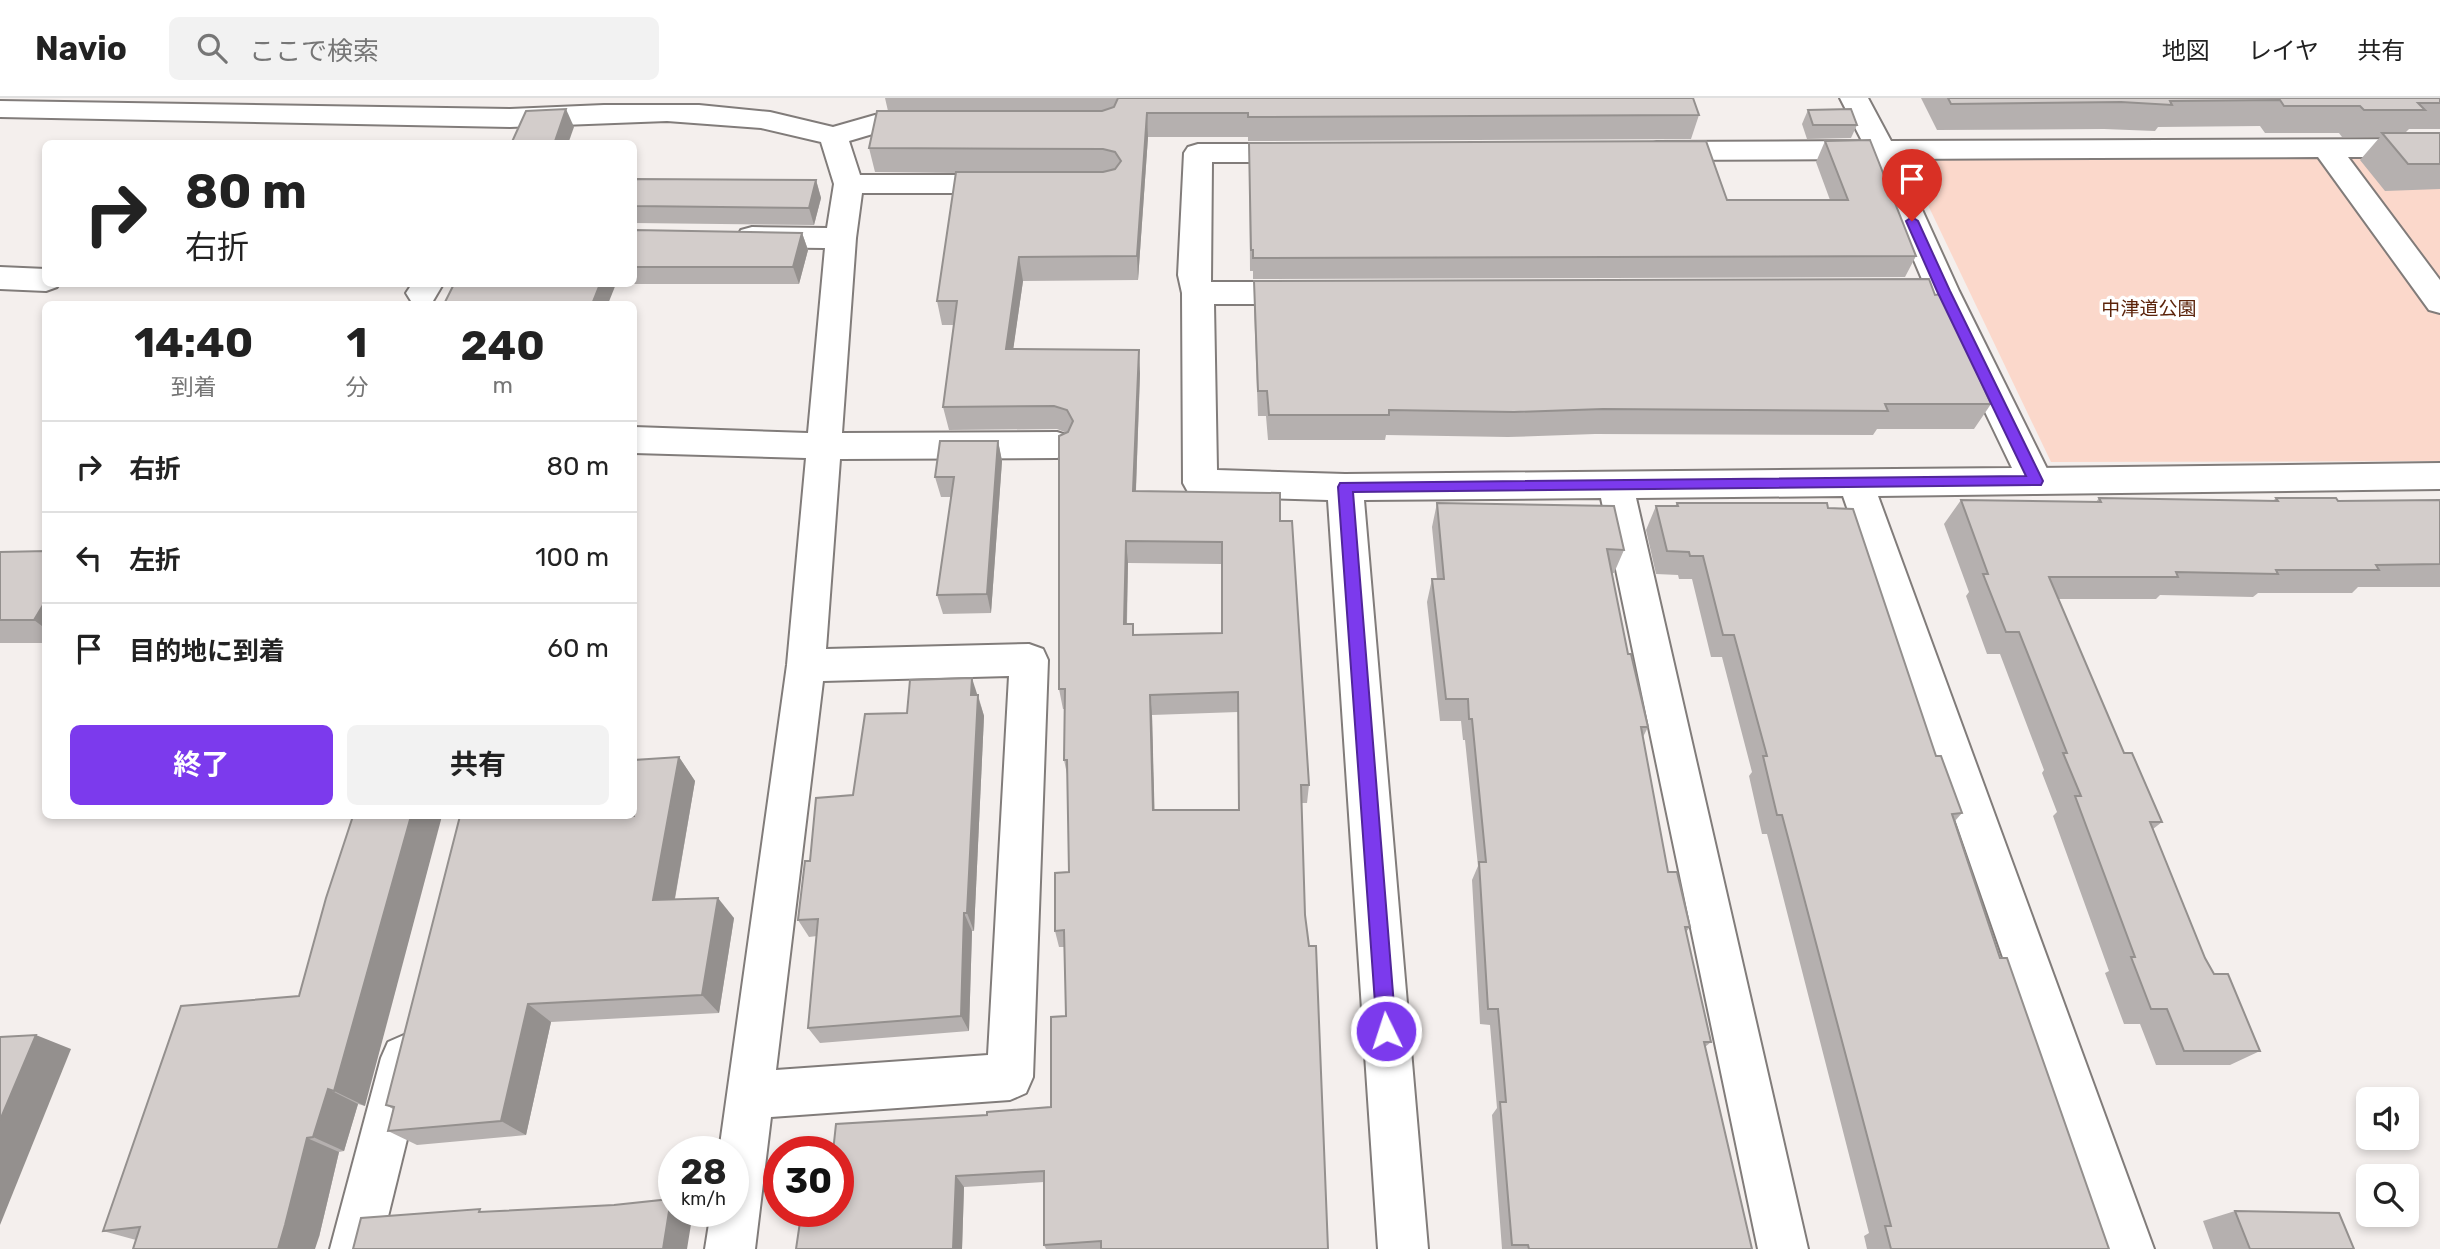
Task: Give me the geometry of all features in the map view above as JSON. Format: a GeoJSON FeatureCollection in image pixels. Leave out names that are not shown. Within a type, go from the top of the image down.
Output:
{"type":"FeatureCollection","features":[{"type":"Feature","properties":{"kind":"street"},"geometry":{"type":"LineString","coordinates":[[1854,98],[1881,150],[1930,291],[2036,481]]}},
{"type":"Feature","properties":{"kind":"street"},"geometry":{"type":"LineString","coordinates":[[0,109],[510,118],[579,106],[762,119],[833,136],[875,124],[956,124]]}},
{"type":"Feature","properties":{"kind":"street"},"geometry":{"type":"LineString","coordinates":[[499,140],[510,118]]}},
{"type":"Feature","properties":{"kind":"street"},"geometry":{"type":"LineString","coordinates":[[730,1249],[806,665],[841,238],[849,184],[833,136]]}},
{"type":"Feature","properties":{"kind":"street"},"geometry":{"type":"LineString","coordinates":[[2325,147],[2440,302]]}},
{"type":"Feature","properties":{"kind":"street"},"geometry":{"type":"LineString","coordinates":[[1630,151],[2440,148]]}},
{"type":"Feature","properties":{"kind":"street"},"geometry":{"type":"LineString","coordinates":[[1324,152],[1198,153],[1194,275],[1198,293],[1200,482],[1345,487],[1856,484],[2440,476]]}},
{"type":"Feature","properties":{"kind":"street"},"geometry":{"type":"LineString","coordinates":[[849,184],[1037,184]]}},
{"type":"Feature","properties":{"kind":"street"},"geometry":{"type":"LineString","coordinates":[[730,237],[841,238]]}},
{"type":"Feature","properties":{"kind":"street"},"geometry":{"type":"LineString","coordinates":[[0,278],[42,280]]}},
{"type":"Feature","properties":{"kind":"street"},"geometry":{"type":"LineString","coordinates":[[1198,293],[1336,293]]}},
{"type":"Feature","properties":{"kind":"street"},"geometry":{"type":"LineString","coordinates":[[637,440],[825,446],[1057,445]]}},
{"type":"Feature","properties":{"kind":"street"},"geometry":{"type":"LineString","coordinates":[[1856,484],[2129,1249]]}},
{"type":"Feature","properties":{"kind":"street"},"geometry":{"type":"LineString","coordinates":[[1616,485],[1783,1249]]}},
{"type":"Feature","properties":{"kind":"street"},"geometry":{"type":"LineString","coordinates":[[1345,487],[1403,1249]]}},
{"type":"Feature","properties":{"kind":"street"},"geometry":{"type":"LineString","coordinates":[[750,1095],[1010,1077],[1029,660],[806,665]]}},
{"type":"Feature","properties":{"kind":"street"},"geometry":{"type":"LineString","coordinates":[[355,1249],[413,1019]]}},
{"type":"Feature","properties":{"kind":"green space","name":"中津道公園"},"geometry":{"type":"Polygon","coordinates":[[[2440,153],[2440,461],[2051,462],[1905,157],[2440,153]]]}},
{"type":"Feature","properties":{"kind":"building"},"geometry":{"type":"Polygon","coordinates":[[[1118,98],[1693,98],[1699,115],[1248,117],[1248,113],[1147,113],[1137,256],[1019,257],[1006,349],[1139,350],[1133,491],[1280,493],[1280,521],[1292,521],[1309,785],[1301,785],[1305,915],[1309,946],[1316,946],[1328,1249],[1101,1249],[1101,1241],[1044,1245],[1044,1171],[956,1176],[953,1249],[796,1249],[799,1227],[854,1227],[854,1136],[835,1136],[836,1124],[987,1115],[987,1112],[1051,1107],[1051,1017],[1066,1016],[1064,930],[1055,931],[1055,873],[1069,872],[1067,760],[1064,760],[1065,689],[1059,689],[1059,436],[1068,432],[1073,421],[1067,410],[1054,406],[943,407],[957,301],[937,301],[956,172],[1103,172],[1115,169],[1121,161],[1115,152],[1103,149],[869,148],[877,111],[1102,111],[1114,107],[1118,98]],[[1126,541],[1124,624],[1133,624],[1133,635],[1222,633],[1222,542],[1126,541]],[[1238,692],[1150,695],[1153,810],[1239,810],[1238,692]]]}},
{"type":"Feature","properties":{"kind":"building"},"geometry":{"type":"Polygon","coordinates":[[[1948,98],[2440,98],[2440,103],[2418,103],[2425,110],[2364,110],[2360,106],[2284,106],[2280,100],[2170,101],[2172,105],[2121,102],[1951,104],[1948,98]]]}},
{"type":"Feature","properties":{"kind":"building"},"geometry":{"type":"Polygon","coordinates":[[[566,109],[555,140],[513,140],[526,111],[566,109]]]}},
{"type":"Feature","properties":{"kind":"building"},"geometry":{"type":"Polygon","coordinates":[[[1851,109],[1857,125],[1813,125],[1808,110],[1851,109]]]}},
{"type":"Feature","properties":{"kind":"building"},"geometry":{"type":"Polygon","coordinates":[[[2382,133],[2440,133],[2440,164],[2408,164],[2382,133]]]}},
{"type":"Feature","properties":{"kind":"building"},"geometry":{"type":"Polygon","coordinates":[[[1870,140],[1916,256],[1253,258],[1251,250],[1249,143],[1706,141],[1727,200],[1848,200],[1825,141],[1870,140]]]}},
{"type":"Feature","properties":{"kind":"building"},"geometry":{"type":"Polygon","coordinates":[[[637,179],[816,180],[809,208],[637,206],[637,179]]]}},
{"type":"Feature","properties":{"kind":"building"},"geometry":{"type":"Polygon","coordinates":[[[637,230],[802,233],[793,267],[637,267],[637,230]]]}},
{"type":"Feature","properties":{"kind":"building"},"geometry":{"type":"Polygon","coordinates":[[[1929,279],[1935,295],[1942,294],[1991,404],[1885,404],[1888,411],[1389,410],[1389,415],[1269,415],[1267,391],[1258,391],[1254,281],[1929,279]]]}},
{"type":"Feature","properties":{"kind":"building"},"geometry":{"type":"Polygon","coordinates":[[[452,287],[599,287],[593,301],[446,301],[452,287]]]}},
{"type":"Feature","properties":{"kind":"building"},"geometry":{"type":"Polygon","coordinates":[[[940,441],[998,441],[987,594],[937,595],[954,477],[935,477],[940,441]]]}},
{"type":"Feature","properties":{"kind":"building"},"geometry":{"type":"Polygon","coordinates":[[[2099,498],[2440,500],[2440,564],[2376,565],[2379,570],[2276,570],[2278,574],[2176,572],[2178,577],[2049,577],[2124,753],[2132,753],[2162,822],[2150,822],[2205,958],[2214,974],[2228,974],[2260,1051],[2184,1051],[2167,1009],[2151,1009],[2131,957],[2135,957],[2075,796],[2081,796],[2063,753],[2067,753],[2019,632],[2006,632],[1983,574],[1988,574],[1961,500],[2101,502],[2099,498]]]}},
{"type":"Feature","properties":{"kind":"building"},"geometry":{"type":"Polygon","coordinates":[[[1437,503],[1614,506],[1624,550],[1607,549],[1628,654],[1631,654],[1648,727],[1641,727],[1668,872],[1677,872],[1690,927],[1685,927],[1711,1042],[1704,1042],[1752,1249],[1529,1249],[1528,1245],[1512,1245],[1500,1102],[1506,1102],[1498,1009],[1488,1009],[1479,862],[1486,862],[1472,719],[1469,719],[1468,699],[1446,699],[1432,579],[1444,579],[1437,503]]]}},
{"type":"Feature","properties":{"kind":"building"},"geometry":{"type":"Polygon","coordinates":[[[1677,503],[1827,503],[1828,508],[1853,509],[1936,756],[1941,756],[1962,813],[1952,814],[2000,958],[2007,958],[2109,1249],[1891,1249],[1885,1226],[1891,1226],[1782,815],[1777,815],[1763,756],[1767,756],[1734,635],[1723,635],[1703,556],[1667,551],[1656,506],[1678,506],[1677,503]]]}},
{"type":"Feature","properties":{"kind":"building"},"geometry":{"type":"Polygon","coordinates":[[[42,551],[42,607],[34,620],[0,620],[0,552],[42,551]]]}},
{"type":"Feature","properties":{"kind":"building"},"geometry":{"type":"Polygon","coordinates":[[[972,678],[971,695],[978,695],[967,913],[964,913],[961,1016],[808,1028],[818,919],[798,920],[805,861],[810,861],[816,798],[853,795],[865,714],[907,713],[910,680],[972,678]]]}},
{"type":"Feature","properties":{"kind":"building"},"geometry":{"type":"Polygon","coordinates":[[[679,757],[653,900],[718,898],[702,995],[528,1004],[501,1121],[388,1131],[394,1107],[386,1105],[459,819],[637,819],[637,760],[679,757]]]}},
{"type":"Feature","properties":{"kind":"building"},"geometry":{"type":"Polygon","coordinates":[[[352,819],[410,819],[334,1091],[328,1089],[313,1137],[307,1138],[278,1249],[133,1249],[140,1227],[103,1231],[181,1006],[299,996],[326,898],[352,819]]]}},
{"type":"Feature","properties":{"kind":"building"},"geometry":{"type":"Polygon","coordinates":[[[36,1035],[0,1120],[0,1037],[36,1035]]]}},
{"type":"Feature","properties":{"kind":"building"},"geometry":{"type":"Polygon","coordinates":[[[658,1200],[658,1227],[667,1227],[663,1249],[353,1249],[361,1218],[480,1209],[479,1212],[658,1200]]]}},
{"type":"Feature","properties":{"kind":"building"},"geometry":{"type":"Polygon","coordinates":[[[2235,1211],[2339,1213],[2354,1249],[2250,1249],[2235,1211]]]}},
{"type":"Feature","properties":{"kind":"route"},"geometry":{"type":"LineString","coordinates":[[1386,1031],[1345,487],[2036,481],[1943,291],[1912,221]]}}]}
